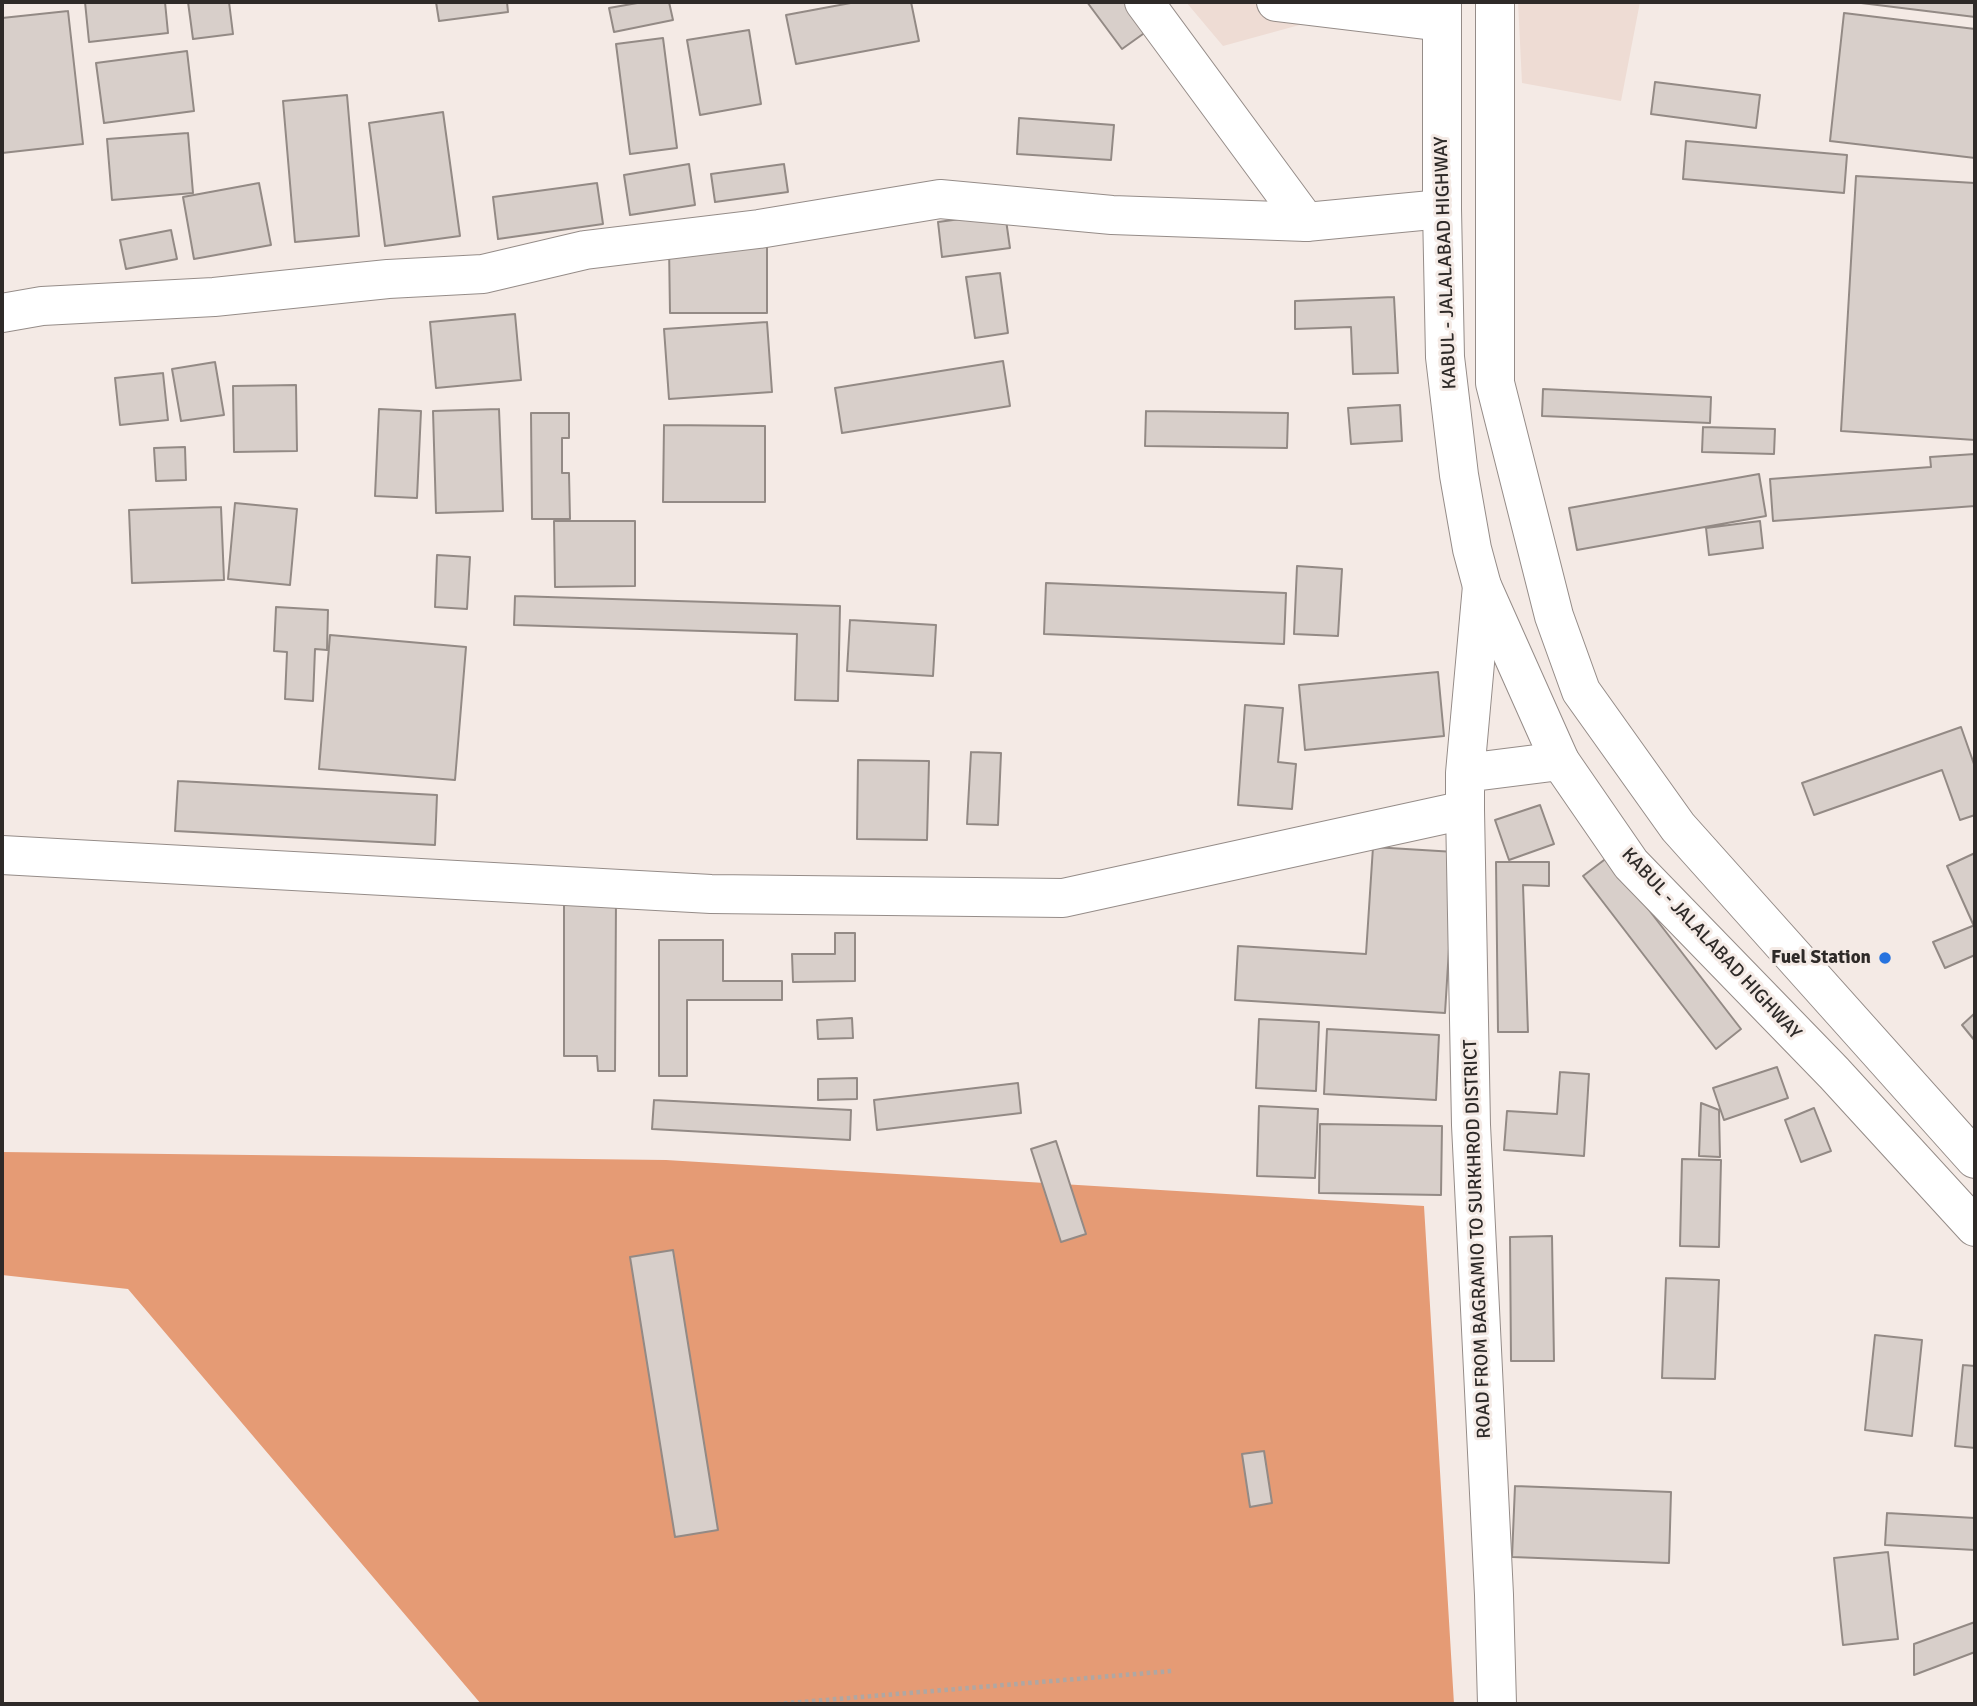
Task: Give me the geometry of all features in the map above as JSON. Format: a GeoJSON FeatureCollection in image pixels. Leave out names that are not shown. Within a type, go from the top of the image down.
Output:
{"type":"FeatureCollection","features":[{"type":"Feature","properties":{"kind":"main road"},"geometry":{"type":"LineString","coordinates":[[1144,2],[1306,222]]}},
{"type":"Feature","properties":{"kind":"main road"},"geometry":{"type":"LineString","coordinates":[[1276,2],[1442,12]]}},
{"type":"Feature","properties":{"kind":"main road"},"geometry":{"type":"LineString","coordinates":[[1495,2],[1495,383],[1554,616],[1581,691],[1678,827],[1975,1159]]}},
{"type":"Feature","properties":{"kind":"main road","name":"KABUL - JALALABAD HIGHWAY"},"geometry":{"type":"LineString","coordinates":[[1442,12],[1445,357],[1459,475],[1472,549],[1482,586],[1560,761],[1631,864],[1833,1073],[1975,1227]]}},
{"type":"Feature","properties":{"kind":"main road"},"geometry":{"type":"LineString","coordinates":[[2,313],[41,306],[214,297],[388,279],[483,274],[586,250],[759,229],[940,199],[1111,215],[1306,222],[1442,209]]}},
{"type":"Feature","properties":{"kind":"main road","name":"ROAD FROM BAGRAMIO TO SURKHROD DISTRICT"},"geometry":{"type":"LineString","coordinates":[[1482,586],[1465,792],[1471,1125],[1493,1567],[1497,1704]]}},
{"type":"Feature","properties":{"kind":"main road"},"geometry":{"type":"LineString","coordinates":[[2,855],[711,894],[1063,898],[1465,792],[1560,761]]}},
{"type":"Feature","properties":{"kind":"main road"},"geometry":{"type":"LineString","coordinates":[[1833,1073],[1869,1041]]}},
{"type":"Feature","properties":{"kind":"path"},"geometry":{"type":"LineString","coordinates":[[777,1704],[1172,1671]]}},
{"type":"Feature","properties":{"kind":"shaded area"},"geometry":{"type":"Polygon","coordinates":[[[1186,2],[1383,2],[1223,46],[1186,2]]]}},
{"type":"Feature","properties":{"kind":"shaded area"},"geometry":{"type":"Polygon","coordinates":[[[1518,2],[1640,2],[1621,101],[1522,83],[1518,2]]]}},
{"type":"Feature","properties":{"kind":"shaded area"},"geometry":{"type":"Polygon","coordinates":[[[2,1152],[666,1160],[1424,1206],[1454,1704],[481,1704],[128,1289],[2,1275],[2,1152]]]}},
{"type":"Feature","properties":{"kind":"building"},"geometry":{"type":"Polygon","coordinates":[[[85,2],[165,2],[168,33],[89,42],[85,2]]]}},
{"type":"Feature","properties":{"kind":"building"},"geometry":{"type":"Polygon","coordinates":[[[188,2],[229,2],[233,34],[193,39],[188,2]]]}},
{"type":"Feature","properties":{"kind":"building"},"geometry":{"type":"Polygon","coordinates":[[[436,2],[507,2],[508,12],[439,21],[436,2]]]}},
{"type":"Feature","properties":{"kind":"building"},"geometry":{"type":"Polygon","coordinates":[[[643,2],[669,2],[673,20],[614,32],[609,8],[643,2]]]}},
{"type":"Feature","properties":{"kind":"building"},"geometry":{"type":"Polygon","coordinates":[[[856,2],[911,2],[919,41],[796,64],[786,15],[856,2]]]}},
{"type":"Feature","properties":{"kind":"building"},"geometry":{"type":"Polygon","coordinates":[[[1087,2],[1130,2],[1150,29],[1122,49],[1087,2]]]}},
{"type":"Feature","properties":{"kind":"building"},"geometry":{"type":"Polygon","coordinates":[[[1853,2],[1975,2],[1975,17],[1853,2]]]}},
{"type":"Feature","properties":{"kind":"building"},"geometry":{"type":"Polygon","coordinates":[[[68,11],[83,144],[2,153],[2,18],[68,11]]]}},
{"type":"Feature","properties":{"kind":"building"},"geometry":{"type":"Polygon","coordinates":[[[1844,13],[1975,29],[1975,158],[1830,141],[1844,13]]]}},
{"type":"Feature","properties":{"kind":"building"},"geometry":{"type":"Polygon","coordinates":[[[749,30],[761,104],[700,115],[687,40],[749,30]]]}},
{"type":"Feature","properties":{"kind":"building"},"geometry":{"type":"Polygon","coordinates":[[[663,38],[677,148],[630,154],[616,44],[663,38]]]}},
{"type":"Feature","properties":{"kind":"building"},"geometry":{"type":"Polygon","coordinates":[[[187,51],[194,111],[104,123],[96,63],[187,51]]]}},
{"type":"Feature","properties":{"kind":"building"},"geometry":{"type":"Polygon","coordinates":[[[1655,82],[1760,95],[1756,128],[1651,114],[1655,82]]]}},
{"type":"Feature","properties":{"kind":"building"},"geometry":{"type":"Polygon","coordinates":[[[347,95],[359,236],[295,242],[283,101],[347,95]]]}},
{"type":"Feature","properties":{"kind":"building"},"geometry":{"type":"Polygon","coordinates":[[[443,112],[460,236],[385,246],[369,123],[443,112]]]}},
{"type":"Feature","properties":{"kind":"building"},"geometry":{"type":"Polygon","coordinates":[[[1019,118],[1114,125],[1111,160],[1017,154],[1019,118]]]}},
{"type":"Feature","properties":{"kind":"building"},"geometry":{"type":"Polygon","coordinates":[[[188,133],[193,193],[112,200],[107,139],[188,133]]]}},
{"type":"Feature","properties":{"kind":"building"},"geometry":{"type":"Polygon","coordinates":[[[1686,141],[1847,155],[1844,193],[1683,179],[1686,141]]]}},
{"type":"Feature","properties":{"kind":"building"},"geometry":{"type":"Polygon","coordinates":[[[689,164],[695,205],[630,215],[624,175],[689,164]]]}},
{"type":"Feature","properties":{"kind":"building"},"geometry":{"type":"Polygon","coordinates":[[[784,164],[788,192],[715,202],[711,174],[784,164]]]}},
{"type":"Feature","properties":{"kind":"building"},"geometry":{"type":"Polygon","coordinates":[[[1856,176],[1975,183],[1975,440],[1841,431],[1856,176]]]}},
{"type":"Feature","properties":{"kind":"building"},"geometry":{"type":"Polygon","coordinates":[[[259,183],[271,245],[194,259],[183,197],[259,183]]]}},
{"type":"Feature","properties":{"kind":"building"},"geometry":{"type":"Polygon","coordinates":[[[597,183],[603,224],[498,239],[493,197],[597,183]]]}},
{"type":"Feature","properties":{"kind":"building"},"geometry":{"type":"Polygon","coordinates":[[[1005,213],[1010,248],[942,257],[938,222],[1005,213]]]}},
{"type":"Feature","properties":{"kind":"building"},"geometry":{"type":"Polygon","coordinates":[[[171,230],[177,259],[126,269],[120,240],[171,230]]]}},
{"type":"Feature","properties":{"kind":"building"},"geometry":{"type":"Polygon","coordinates":[[[669,245],[767,245],[767,313],[670,313],[669,245]]]}},
{"type":"Feature","properties":{"kind":"building"},"geometry":{"type":"Polygon","coordinates":[[[1000,273],[1008,333],[975,338],[966,277],[1000,273]]]}},
{"type":"Feature","properties":{"kind":"building"},"geometry":{"type":"Polygon","coordinates":[[[1394,297],[1398,373],[1353,374],[1351,327],[1295,329],[1295,301],[1394,297]]]}},
{"type":"Feature","properties":{"kind":"building"},"geometry":{"type":"Polygon","coordinates":[[[515,314],[521,380],[436,388],[430,322],[515,314]]]}},
{"type":"Feature","properties":{"kind":"building"},"geometry":{"type":"Polygon","coordinates":[[[767,322],[772,392],[669,399],[664,329],[767,322]]]}},
{"type":"Feature","properties":{"kind":"building"},"geometry":{"type":"Polygon","coordinates":[[[1003,361],[1010,406],[842,433],[835,388],[1003,361]]]}},
{"type":"Feature","properties":{"kind":"building"},"geometry":{"type":"Polygon","coordinates":[[[215,362],[224,415],[181,421],[172,369],[215,362]]]}},
{"type":"Feature","properties":{"kind":"building"},"geometry":{"type":"Polygon","coordinates":[[[163,373],[168,420],[120,425],[115,378],[163,373]]]}},
{"type":"Feature","properties":{"kind":"building"},"geometry":{"type":"Polygon","coordinates":[[[296,385],[297,451],[234,452],[233,386],[296,385]]]}},
{"type":"Feature","properties":{"kind":"building"},"geometry":{"type":"Polygon","coordinates":[[[1543,389],[1711,397],[1710,423],[1542,416],[1543,389]]]}},
{"type":"Feature","properties":{"kind":"building"},"geometry":{"type":"Polygon","coordinates":[[[1400,405],[1402,441],[1351,444],[1348,408],[1400,405]]]}},
{"type":"Feature","properties":{"kind":"building"},"geometry":{"type":"Polygon","coordinates":[[[379,409],[421,411],[417,498],[375,496],[379,409]]]}},
{"type":"Feature","properties":{"kind":"building"},"geometry":{"type":"Polygon","coordinates":[[[499,409],[503,511],[436,513],[433,411],[499,409]]]}},
{"type":"Feature","properties":{"kind":"building"},"geometry":{"type":"Polygon","coordinates":[[[1146,411],[1288,413],[1287,448],[1145,446],[1146,411]]]}},
{"type":"Feature","properties":{"kind":"building"},"geometry":{"type":"Polygon","coordinates":[[[531,413],[569,413],[569,438],[562,438],[562,473],[569,473],[570,519],[532,519],[531,413]]]}},
{"type":"Feature","properties":{"kind":"building"},"geometry":{"type":"Polygon","coordinates":[[[664,425],[765,426],[765,502],[663,502],[664,425]]]}},
{"type":"Feature","properties":{"kind":"building"},"geometry":{"type":"Polygon","coordinates":[[[1703,427],[1775,429],[1774,454],[1702,452],[1703,427]]]}},
{"type":"Feature","properties":{"kind":"building"},"geometry":{"type":"Polygon","coordinates":[[[185,447],[186,480],[156,481],[154,448],[185,447]]]}},
{"type":"Feature","properties":{"kind":"building"},"geometry":{"type":"Polygon","coordinates":[[[1975,454],[1975,506],[1773,521],[1770,479],[1931,467],[1930,457],[1975,454]]]}},
{"type":"Feature","properties":{"kind":"building"},"geometry":{"type":"Polygon","coordinates":[[[1759,474],[1766,516],[1577,550],[1569,508],[1759,474]]]}},
{"type":"Feature","properties":{"kind":"building"},"geometry":{"type":"Polygon","coordinates":[[[235,503],[297,509],[290,585],[228,579],[235,503]]]}},
{"type":"Feature","properties":{"kind":"building"},"geometry":{"type":"Polygon","coordinates":[[[221,507],[224,580],[132,583],[129,510],[221,507]]]}},
{"type":"Feature","properties":{"kind":"building"},"geometry":{"type":"Polygon","coordinates":[[[554,521],[635,521],[635,586],[555,587],[554,521]]]}},
{"type":"Feature","properties":{"kind":"building"},"geometry":{"type":"Polygon","coordinates":[[[1760,521],[1763,548],[1709,555],[1706,528],[1760,521]]]}},
{"type":"Feature","properties":{"kind":"building"},"geometry":{"type":"Polygon","coordinates":[[[437,555],[470,557],[467,609],[435,607],[437,555]]]}},
{"type":"Feature","properties":{"kind":"building"},"geometry":{"type":"Polygon","coordinates":[[[1297,566],[1342,569],[1338,636],[1294,634],[1297,566]]]}},
{"type":"Feature","properties":{"kind":"building"},"geometry":{"type":"Polygon","coordinates":[[[1046,583],[1286,593],[1284,644],[1044,634],[1046,583]]]}},
{"type":"Feature","properties":{"kind":"building"},"geometry":{"type":"Polygon","coordinates":[[[515,596],[840,606],[838,701],[795,700],[797,634],[514,625],[515,596]]]}},
{"type":"Feature","properties":{"kind":"building"},"geometry":{"type":"Polygon","coordinates":[[[276,607],[328,610],[327,650],[315,649],[313,701],[285,699],[287,652],[274,651],[276,607]]]}},
{"type":"Feature","properties":{"kind":"building"},"geometry":{"type":"Polygon","coordinates":[[[850,620],[936,625],[933,676],[847,671],[850,620]]]}},
{"type":"Feature","properties":{"kind":"building"},"geometry":{"type":"Polygon","coordinates":[[[330,635],[466,647],[455,780],[319,769],[330,635]]]}},
{"type":"Feature","properties":{"kind":"building"},"geometry":{"type":"Polygon","coordinates":[[[1438,672],[1444,736],[1305,750],[1299,685],[1438,672]]]}},
{"type":"Feature","properties":{"kind":"building"},"geometry":{"type":"Polygon","coordinates":[[[1245,705],[1283,708],[1278,762],[1296,764],[1292,809],[1238,805],[1245,705]]]}},
{"type":"Feature","properties":{"kind":"building"},"geometry":{"type":"Polygon","coordinates":[[[1961,727],[1975,767],[1975,815],[1960,820],[1942,770],[1814,815],[1802,783],[1961,727]]]}},
{"type":"Feature","properties":{"kind":"building"},"geometry":{"type":"Polygon","coordinates":[[[971,752],[1001,753],[998,825],[967,824],[971,752]]]}},
{"type":"Feature","properties":{"kind":"building"},"geometry":{"type":"Polygon","coordinates":[[[858,760],[929,761],[927,840],[857,839],[858,760]]]}},
{"type":"Feature","properties":{"kind":"building"},"geometry":{"type":"Polygon","coordinates":[[[178,781],[437,795],[435,845],[175,831],[178,781]]]}},
{"type":"Feature","properties":{"kind":"building"},"geometry":{"type":"Polygon","coordinates":[[[1540,805],[1554,844],[1509,860],[1495,820],[1540,805]]]}},
{"type":"Feature","properties":{"kind":"building"},"geometry":{"type":"Polygon","coordinates":[[[1373,847],[1455,852],[1445,1013],[1235,1000],[1238,946],[1366,954],[1373,847]]]}},
{"type":"Feature","properties":{"kind":"building"},"geometry":{"type":"Polygon","coordinates":[[[1975,853],[1975,923],[1973,924],[1947,866],[1975,853]]]}},
{"type":"Feature","properties":{"kind":"building"},"geometry":{"type":"Polygon","coordinates":[[[1608,857],[1741,1029],[1716,1049],[1583,876],[1608,857]]]}},
{"type":"Feature","properties":{"kind":"building"},"geometry":{"type":"Polygon","coordinates":[[[1496,862],[1549,862],[1549,886],[1523,885],[1528,1032],[1498,1032],[1496,862]]]}},
{"type":"Feature","properties":{"kind":"building"},"geometry":{"type":"Polygon","coordinates":[[[564,897],[616,898],[615,1071],[598,1071],[597,1056],[564,1056],[564,897]]]}},
{"type":"Feature","properties":{"kind":"building"},"geometry":{"type":"Polygon","coordinates":[[[1975,925],[1975,955],[1945,968],[1933,942],[1975,925]]]}},
{"type":"Feature","properties":{"kind":"building"},"geometry":{"type":"Polygon","coordinates":[[[835,933],[855,933],[855,981],[793,982],[792,954],[835,954],[835,933]]]}},
{"type":"Feature","properties":{"kind":"building"},"geometry":{"type":"Polygon","coordinates":[[[659,940],[723,940],[723,981],[782,981],[782,1000],[687,1000],[687,1076],[659,1076],[659,940]]]}},
{"type":"Feature","properties":{"kind":"building"},"geometry":{"type":"Polygon","coordinates":[[[1975,1013],[1975,1041],[1962,1025],[1975,1013]]]}},
{"type":"Feature","properties":{"kind":"building"},"geometry":{"type":"Polygon","coordinates":[[[852,1018],[853,1038],[818,1039],[817,1020],[852,1018]]]}},
{"type":"Feature","properties":{"kind":"building"},"geometry":{"type":"Polygon","coordinates":[[[1259,1019],[1319,1022],[1316,1091],[1256,1088],[1259,1019]]]}},
{"type":"Feature","properties":{"kind":"building"},"geometry":{"type":"Polygon","coordinates":[[[1327,1029],[1439,1035],[1436,1100],[1324,1094],[1327,1029]]]}},
{"type":"Feature","properties":{"kind":"building"},"geometry":{"type":"Polygon","coordinates":[[[1777,1067],[1788,1098],[1724,1120],[1713,1088],[1777,1067]]]}},
{"type":"Feature","properties":{"kind":"building"},"geometry":{"type":"Polygon","coordinates":[[[1560,1072],[1589,1074],[1584,1156],[1504,1150],[1507,1111],[1557,1114],[1560,1072]]]}},
{"type":"Feature","properties":{"kind":"building"},"geometry":{"type":"Polygon","coordinates":[[[857,1078],[857,1099],[818,1100],[818,1079],[857,1078]]]}},
{"type":"Feature","properties":{"kind":"building"},"geometry":{"type":"Polygon","coordinates":[[[1018,1083],[1021,1113],[877,1130],[874,1100],[1018,1083]]]}},
{"type":"Feature","properties":{"kind":"building"},"geometry":{"type":"Polygon","coordinates":[[[654,1100],[851,1110],[850,1140],[652,1129],[654,1100]]]}},
{"type":"Feature","properties":{"kind":"building"},"geometry":{"type":"Polygon","coordinates":[[[1701,1103],[1719,1110],[1720,1157],[1699,1156],[1701,1103]]]}},
{"type":"Feature","properties":{"kind":"building"},"geometry":{"type":"Polygon","coordinates":[[[1259,1106],[1318,1109],[1315,1178],[1257,1176],[1259,1106]]]}},
{"type":"Feature","properties":{"kind":"building"},"geometry":{"type":"Polygon","coordinates":[[[1814,1108],[1831,1151],[1801,1162],[1785,1120],[1814,1108]]]}},
{"type":"Feature","properties":{"kind":"building"},"geometry":{"type":"Polygon","coordinates":[[[1320,1124],[1442,1126],[1441,1195],[1319,1193],[1320,1124]]]}},
{"type":"Feature","properties":{"kind":"building"},"geometry":{"type":"Polygon","coordinates":[[[1056,1141],[1086,1234],[1061,1242],[1031,1149],[1056,1141]]]}},
{"type":"Feature","properties":{"kind":"building"},"geometry":{"type":"Polygon","coordinates":[[[1682,1159],[1721,1160],[1719,1247],[1680,1246],[1682,1159]]]}},
{"type":"Feature","properties":{"kind":"building"},"geometry":{"type":"Polygon","coordinates":[[[1552,1236],[1554,1361],[1511,1361],[1510,1237],[1552,1236]]]}},
{"type":"Feature","properties":{"kind":"building"},"geometry":{"type":"Polygon","coordinates":[[[673,1250],[718,1530],[675,1537],[630,1257],[673,1250]]]}},
{"type":"Feature","properties":{"kind":"building"},"geometry":{"type":"Polygon","coordinates":[[[1666,1278],[1719,1280],[1715,1379],[1662,1378],[1666,1278]]]}},
{"type":"Feature","properties":{"kind":"building"},"geometry":{"type":"Polygon","coordinates":[[[1875,1335],[1922,1340],[1912,1436],[1865,1430],[1875,1335]]]}},
{"type":"Feature","properties":{"kind":"building"},"geometry":{"type":"Polygon","coordinates":[[[1963,1365],[1975,1366],[1975,1448],[1955,1446],[1963,1365]]]}},
{"type":"Feature","properties":{"kind":"building"},"geometry":{"type":"Polygon","coordinates":[[[1264,1451],[1272,1503],[1250,1507],[1242,1454],[1264,1451]]]}},
{"type":"Feature","properties":{"kind":"building"},"geometry":{"type":"Polygon","coordinates":[[[1515,1486],[1671,1492],[1669,1563],[1512,1557],[1515,1486]]]}},
{"type":"Feature","properties":{"kind":"building"},"geometry":{"type":"Polygon","coordinates":[[[1887,1513],[1975,1518],[1975,1550],[1885,1545],[1887,1513]]]}},
{"type":"Feature","properties":{"kind":"building"},"geometry":{"type":"Polygon","coordinates":[[[1888,1552],[1898,1639],[1843,1645],[1834,1558],[1888,1552]]]}},
{"type":"Feature","properties":{"kind":"building"},"geometry":{"type":"Polygon","coordinates":[[[1975,1622],[1975,1652],[1914,1675],[1914,1644],[1975,1622]]]}},
{"type":"Feature","properties":{"kind":"place","name":"Fuel Station"},"geometry":{"type":"Point","coordinates":[1885,958]}}]}
